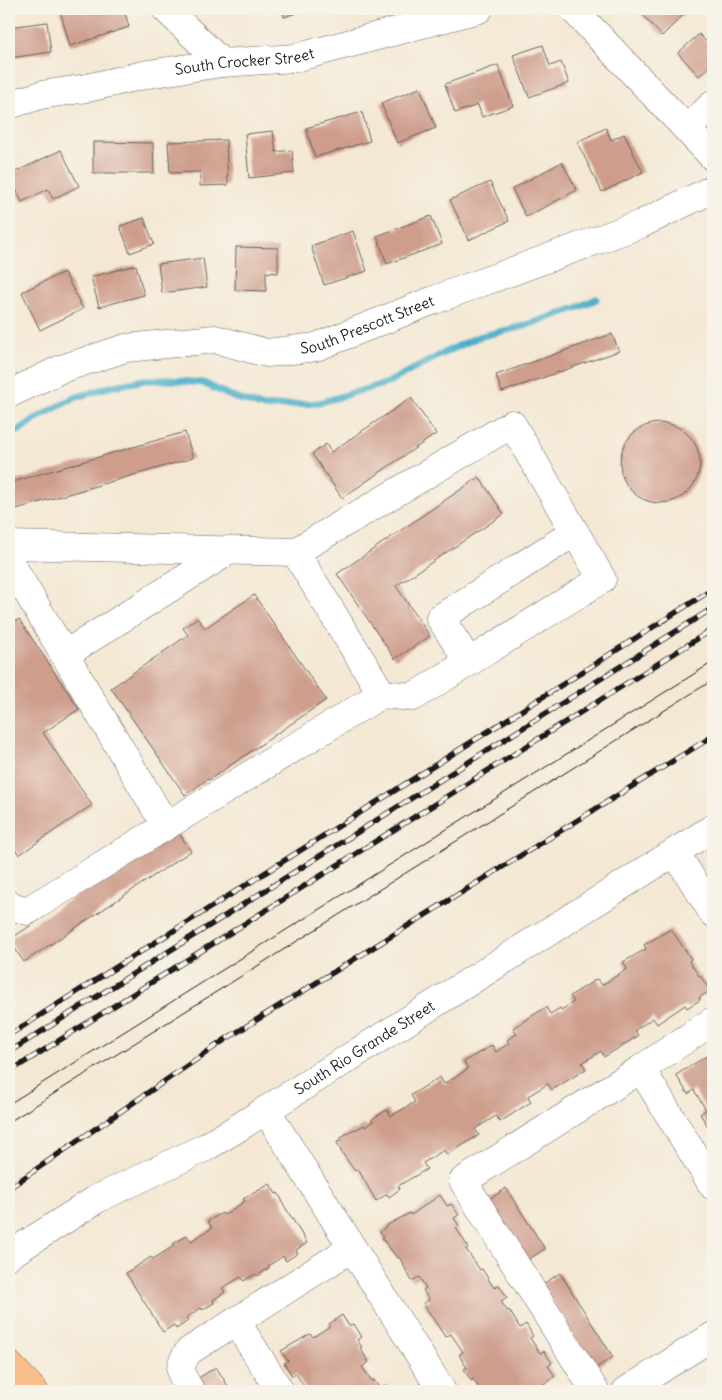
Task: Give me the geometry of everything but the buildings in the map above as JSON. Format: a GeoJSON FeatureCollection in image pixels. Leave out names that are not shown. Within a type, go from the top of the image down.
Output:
{"type":"FeatureCollection","features":[{"type":"Feature","properties":{"kind":"main road"},"geometry":{"type":"LineString","coordinates":[[9,1365],[34,1391]]}},
{"type":"Feature","properties":{"kind":"street"},"geometry":{"type":"LineString","coordinates":[[166,9],[222,63]]}},
{"type":"Feature","properties":{"kind":"street","name":"South Crocker Street"},"geometry":{"type":"LineString","coordinates":[[9,105],[41,95],[87,88],[148,74],[222,63],[295,58],[479,9]]}},
{"type":"Feature","properties":{"kind":"street"},"geometry":{"type":"LineString","coordinates":[[573,9],[713,157]]}},
{"type":"Feature","properties":{"kind":"street"},"geometry":{"type":"LineString","coordinates":[[687,129],[713,104]]}},
{"type":"Feature","properties":{"kind":"street","name":"South Prescott Street"},"geometry":{"type":"LineString","coordinates":[[9,394],[61,369],[126,348],[215,339],[267,353],[316,347],[434,300],[641,224],[713,189]]}},
{"type":"Feature","properties":{"kind":"street"},"geometry":{"type":"LineString","coordinates":[[9,545],[294,552],[512,424],[602,579],[413,697],[382,694],[27,911],[9,905]]}},
{"type":"Feature","properties":{"kind":"street"},"geometry":{"type":"LineString","coordinates":[[469,662],[440,618],[575,532]]}},
{"type":"Feature","properties":{"kind":"street"},"geometry":{"type":"LineString","coordinates":[[64,655],[230,550]]}},
{"type":"Feature","properties":{"kind":"street"},"geometry":{"type":"LineString","coordinates":[[294,552],[382,694]]}},
{"type":"Feature","properties":{"kind":"street"},"geometry":{"type":"LineString","coordinates":[[9,561],[166,826]]}},
{"type":"Feature","properties":{"kind":"street","name":"South Rio Grande Street"},"geometry":{"type":"LineString","coordinates":[[9,1255],[97,1199],[206,1146],[266,1110],[713,828]]}},
{"type":"Feature","properties":{"kind":"street"},"geometry":{"type":"LineString","coordinates":[[675,852],[713,913]]}},
{"type":"Feature","properties":{"kind":"street"},"geometry":{"type":"LineString","coordinates":[[595,1391],[463,1181],[641,1069],[713,1021]]}},
{"type":"Feature","properties":{"kind":"street"},"geometry":{"type":"LineString","coordinates":[[641,1069],[713,1186]]}},
{"type":"Feature","properties":{"kind":"street"},"geometry":{"type":"LineString","coordinates":[[266,1110],[442,1391]]}},
{"type":"Feature","properties":{"kind":"street"},"geometry":{"type":"LineString","coordinates":[[191,1391],[182,1376],[181,1363],[189,1352],[352,1248]]}},
{"type":"Feature","properties":{"kind":"street"},"geometry":{"type":"LineString","coordinates":[[236,1321],[280,1391]]}},
{"type":"Feature","properties":{"kind":"street"},"geometry":{"type":"LineString","coordinates":[[626,1391],[713,1336]]}},
{"type":"Feature","properties":{"kind":"waterway"},"geometry":{"type":"LineString","coordinates":[[9,437],[37,418],[74,398],[109,387],[145,380],[203,383],[235,398],[264,407],[318,403],[387,383],[478,337],[524,326],[579,307],[596,299]]}},
{"type":"Feature","properties":{"kind":"tram line"},"geometry":{"type":"LineString","coordinates":[[9,1104],[713,662]]}},
{"type":"Feature","properties":{"kind":"tram line"},"geometry":{"type":"LineString","coordinates":[[9,1122],[713,680]]}},
{"type":"Feature","properties":{"kind":"railway"},"geometry":{"type":"LineString","coordinates":[[9,1035],[713,589]]}},
{"type":"Feature","properties":{"kind":"railway"},"geometry":{"type":"LineString","coordinates":[[9,1052],[713,608]]}},
{"type":"Feature","properties":{"kind":"railway"},"geometry":{"type":"LineString","coordinates":[[9,1072],[713,629]]}},
{"type":"Feature","properties":{"kind":"railway"},"geometry":{"type":"LineString","coordinates":[[9,1188],[226,1039],[713,736]]}}]}
